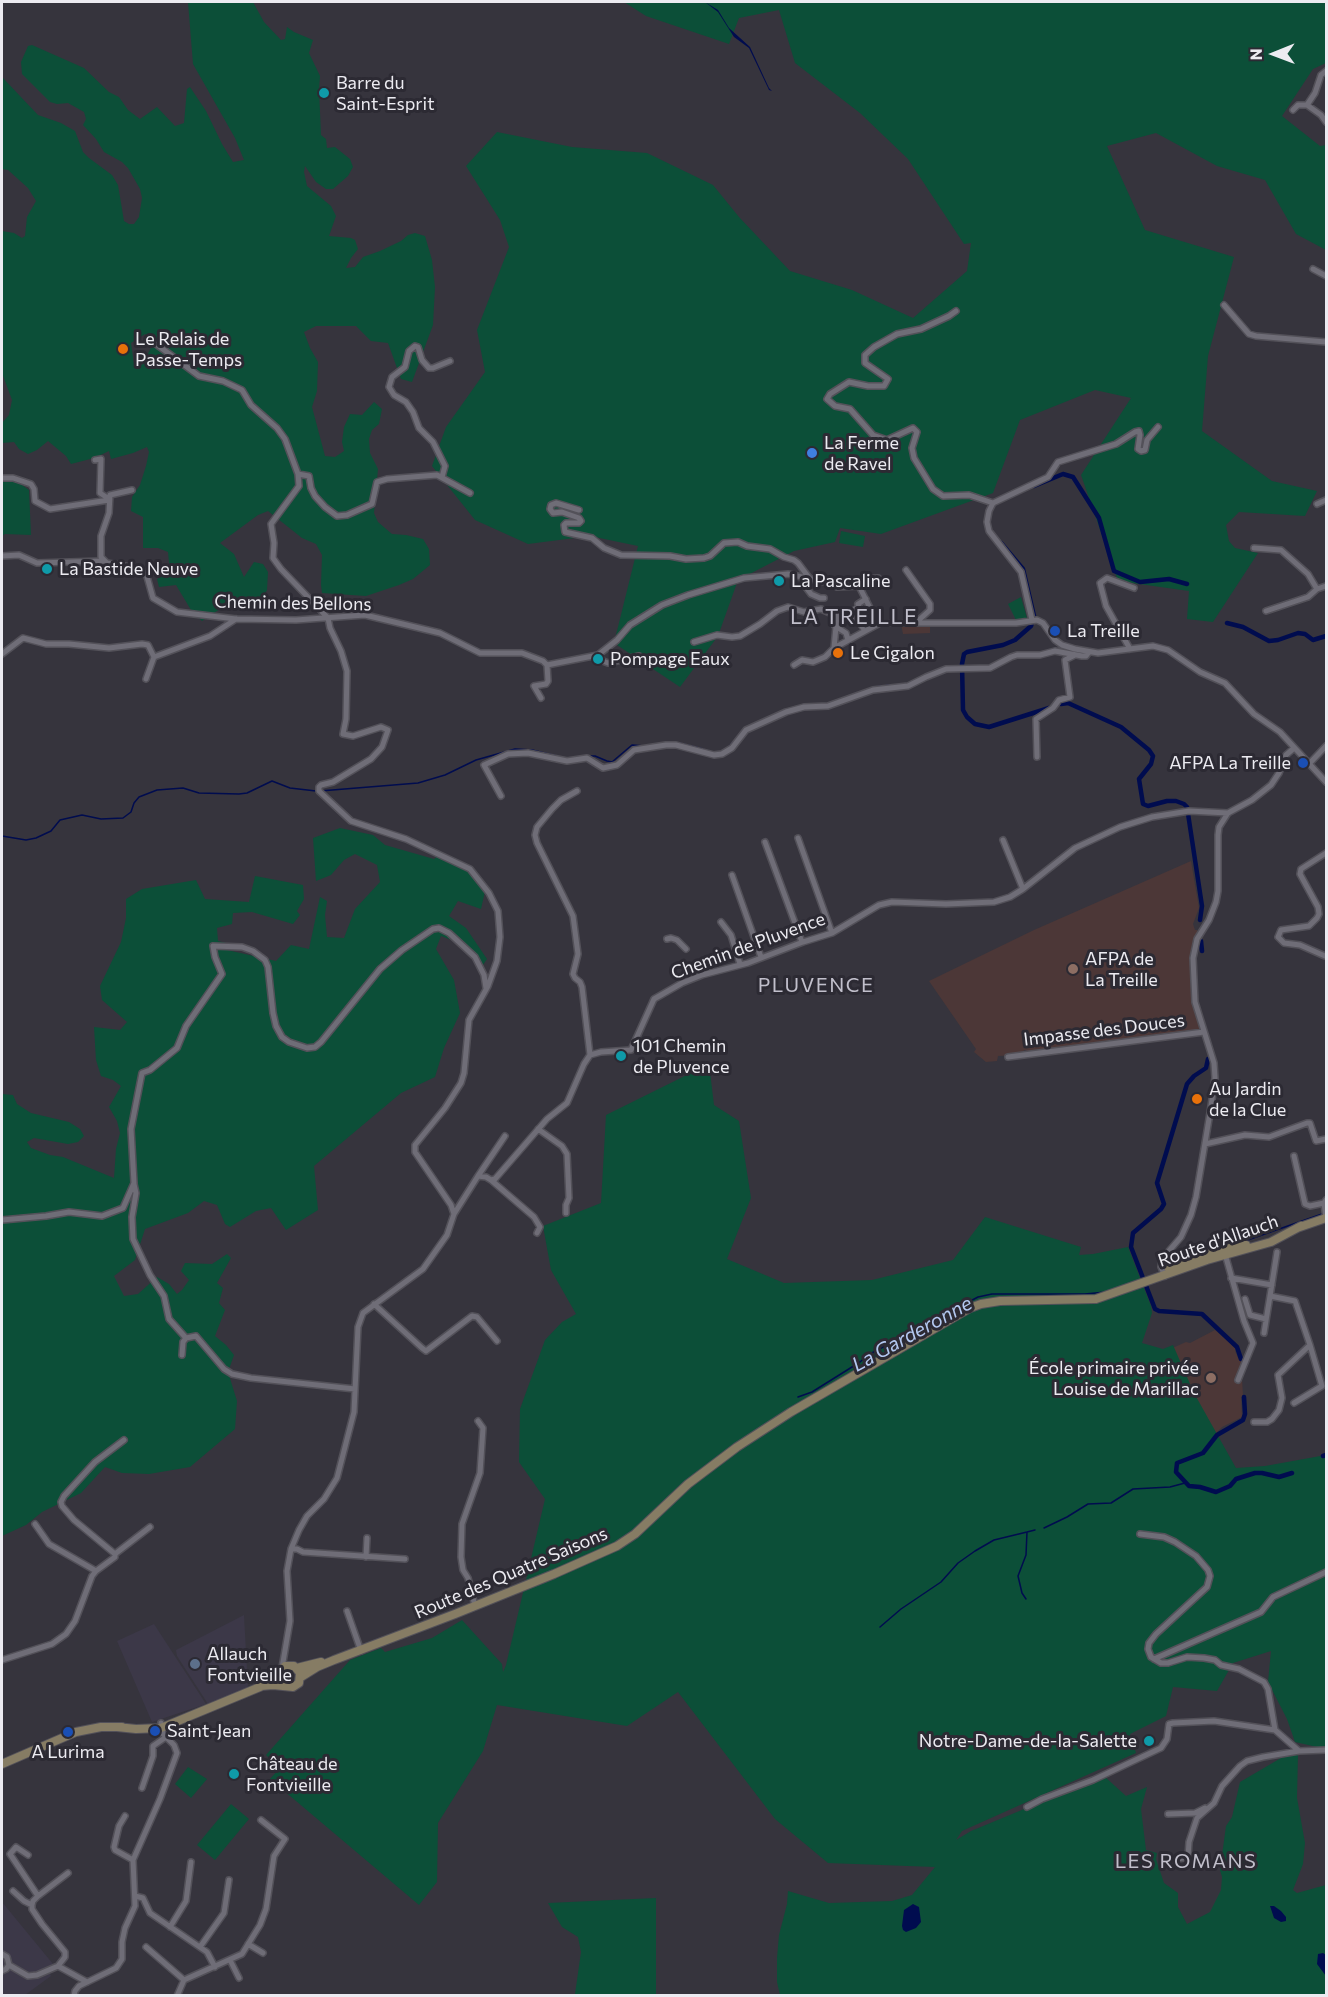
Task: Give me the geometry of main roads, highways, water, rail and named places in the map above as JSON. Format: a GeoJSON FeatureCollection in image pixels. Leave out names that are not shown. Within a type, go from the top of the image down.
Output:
{"type":"FeatureCollection","features":[{"type":"Feature","properties":{"kind":"main road","name":"Route d'Allauch"},"geometry":{"type":"LineString","coordinates":[[951,1318],[970,1308],[990,1302],[1096,1299],[1144,1283],[1198,1256],[1251,1246],[1326,1218]]}},
{"type":"Feature","properties":{"kind":"main road","name":"Route des Quatre Saisons"},"geometry":{"type":"LineString","coordinates":[[261,1686],[293,1687],[299,1683],[301,1677],[317,1667],[475,1606],[617,1546],[635,1534],[712,1464],[801,1406],[951,1318]]}},
{"type":"Feature","properties":{"kind":"main road","name":"Route des Quatre Saisons"},"geometry":{"type":"LineString","coordinates":[[4,1762],[76,1732],[101,1727],[163,1725],[261,1686],[278,1677],[282,1668],[334,1660]]}},
{"type":"Feature","properties":{"kind":"main road"},"geometry":{"type":"LineString","coordinates":[[294,1666],[301,1677]]}},
{"type":"Feature","properties":{"kind":"main road"},"geometry":{"type":"LineString","coordinates":[[278,1677],[283,1685]]}},
{"type":"Feature","properties":{"kind":"waterway"},"geometry":{"type":"LineString","coordinates":[[1034,486],[1063,474],[1073,477],[1099,518],[1114,571],[1140,582],[1169,579],[1187,584]]}},
{"type":"Feature","properties":{"kind":"waterway"},"geometry":{"type":"LineString","coordinates":[[1001,543],[1023,569],[1034,616],[1031,626],[1015,640],[964,654],[962,664],[963,710],[975,724],[989,727],[1049,708]]}},
{"type":"Feature","properties":{"kind":"waterway"},"geometry":{"type":"LineString","coordinates":[[1227,623],[1243,627],[1269,641],[1298,633],[1305,634],[1313,640],[1326,636]]}},
{"type":"Feature","properties":{"kind":"waterway"},"geometry":{"type":"LineString","coordinates":[[921,677],[936,671]]}},
{"type":"Feature","properties":{"kind":"waterway"},"geometry":{"type":"LineString","coordinates":[[875,687],[891,685]]}},
{"type":"Feature","properties":{"kind":"waterway"},"geometry":{"type":"LineString","coordinates":[[1061,704],[1068,703],[1121,727],[1149,750],[1153,756],[1151,764],[1139,779],[1143,804],[1148,806],[1176,801],[1187,807],[1202,906],[1200,920]]}},
{"type":"Feature","properties":{"kind":"waterway"},"geometry":{"type":"LineString","coordinates":[[727,749],[740,734]]}},
{"type":"Feature","properties":{"kind":"waterway"},"geometry":{"type":"LineString","coordinates":[[679,743],[703,749]]}},
{"type":"Feature","properties":{"kind":"waterway"},"geometry":{"type":"LineString","coordinates":[[591,756],[612,762],[632,745],[645,746]]}},
{"type":"Feature","properties":{"kind":"waterway"},"geometry":{"type":"LineString","coordinates":[[320,791],[418,783],[445,775],[476,760],[515,749],[532,750],[557,756]]}},
{"type":"Feature","properties":{"kind":"waterway"},"geometry":{"type":"LineString","coordinates":[[2,836],[26,840],[36,838],[51,831],[60,820],[82,815],[101,819],[123,818],[131,812],[139,797],[157,790],[183,788],[199,793],[239,794],[247,793],[272,781],[290,788],[316,791]]}},
{"type":"Feature","properties":{"kind":"waterway"},"geometry":{"type":"LineString","coordinates":[[1201,941],[1202,951]]}},
{"type":"Feature","properties":{"kind":"waterway"},"geometry":{"type":"LineString","coordinates":[[1208,1059],[1206,1068],[1187,1084],[1157,1183],[1164,1204],[1133,1233],[1131,1247],[1155,1309],[1202,1314],[1237,1347],[1241,1359]]}},
{"type":"Feature","properties":{"kind":"waterway","name":"La Garderonne"},"geometry":{"type":"LineString","coordinates":[[1242,1242],[1322,1214]]}},
{"type":"Feature","properties":{"kind":"waterway","name":"La Garderonne"},"geometry":{"type":"LineString","coordinates":[[1166,1266],[1209,1246],[1221,1247]]}},
{"type":"Feature","properties":{"kind":"waterway","name":"La Garderonne"},"geometry":{"type":"LineString","coordinates":[[798,1397],[812,1392],[868,1355],[978,1297],[992,1294],[1106,1292]]}},
{"type":"Feature","properties":{"kind":"waterway"},"geometry":{"type":"LineString","coordinates":[[1244,1397],[1243,1420],[1217,1435],[1203,1453],[1177,1463],[1176,1472],[1189,1486],[1216,1492],[1230,1486],[1236,1479],[1255,1473],[1279,1477],[1292,1473]]}},
{"type":"Feature","properties":{"kind":"waterway"},"geometry":{"type":"LineString","coordinates":[[1044,1528],[1088,1504],[1111,1503],[1133,1489],[1170,1487],[1185,1483]]}},
{"type":"Feature","properties":{"kind":"waterway"},"geometry":{"type":"LineString","coordinates":[[1026,1599],[1022,1593],[1018,1576],[1026,1555],[1027,1532],[1035,1530]]}},
{"type":"Feature","properties":{"kind":"waterway"},"geometry":{"type":"LineString","coordinates":[[880,1627],[901,1609],[941,1582],[958,1563],[975,1551],[994,1540],[1027,1532]]}},
{"type":"Feature","properties":{"kind":"place","name":"Barre du Saint-Esprit"},"geometry":{"type":"Point","coordinates":[324,93]}},
{"type":"Feature","properties":{"kind":"place","name":"Le Relais de Passe-Temps"},"geometry":{"type":"Point","coordinates":[123,349]}},
{"type":"Feature","properties":{"kind":"place","name":"La Ferme de Ravel"},"geometry":{"type":"Point","coordinates":[812,453]}},
{"type":"Feature","properties":{"kind":"place","name":"La Bastide Neuve"},"geometry":{"type":"Point","coordinates":[47,569]}},
{"type":"Feature","properties":{"kind":"place","name":"La Pascaline"},"geometry":{"type":"Point","coordinates":[779,581]}},
{"type":"Feature","properties":{"kind":"place","name":"La Treille"},"geometry":{"type":"Point","coordinates":[1055,631]}},
{"type":"Feature","properties":{"kind":"place","name":"Le Cigalon"},"geometry":{"type":"Point","coordinates":[838,653]}},
{"type":"Feature","properties":{"kind":"place","name":"Pompage Eaux"},"geometry":{"type":"Point","coordinates":[598,659]}},
{"type":"Feature","properties":{"kind":"place","name":"AFPA La Treille"},"geometry":{"type":"Point","coordinates":[1303,763]}},
{"type":"Feature","properties":{"kind":"place","name":"AFPA de La Treille"},"geometry":{"type":"Point","coordinates":[1073,969]}},
{"type":"Feature","properties":{"kind":"place","name":"101 Chemin de Pluvence"},"geometry":{"type":"Point","coordinates":[621,1056]}},
{"type":"Feature","properties":{"kind":"place","name":"Au Jardin de la Clue"},"geometry":{"type":"Point","coordinates":[1197,1099]}},
{"type":"Feature","properties":{"kind":"place","name":"École primaire privée Louise de Marillac"},"geometry":{"type":"Point","coordinates":[1211,1378]}},
{"type":"Feature","properties":{"kind":"place","name":"Allauch Fontvieille"},"geometry":{"type":"Point","coordinates":[195,1664]}},
{"type":"Feature","properties":{"kind":"place","name":"Saint-Jean"},"geometry":{"type":"Point","coordinates":[155,1731]}},
{"type":"Feature","properties":{"kind":"place","name":"A Lurima"},"geometry":{"type":"Point","coordinates":[68,1732]}},
{"type":"Feature","properties":{"kind":"place","name":"Notre-Dame-de-la-Salette"},"geometry":{"type":"Point","coordinates":[1149,1741]}},
{"type":"Feature","properties":{"kind":"place","name":"Château de Fontvieille"},"geometry":{"type":"Point","coordinates":[234,1774]}},
{"type":"Feature","properties":{"kind":"district","name":"LA TREILLE"},"geometry":{"type":"Point","coordinates":[854,617]}},
{"type":"Feature","properties":{"kind":"district","name":"PLUVENCE"},"geometry":{"type":"Point","coordinates":[816,985]}},
{"type":"Feature","properties":{"kind":"district","name":"LES ROMANS"},"geometry":{"type":"Point","coordinates":[1186,1861]}}]}
